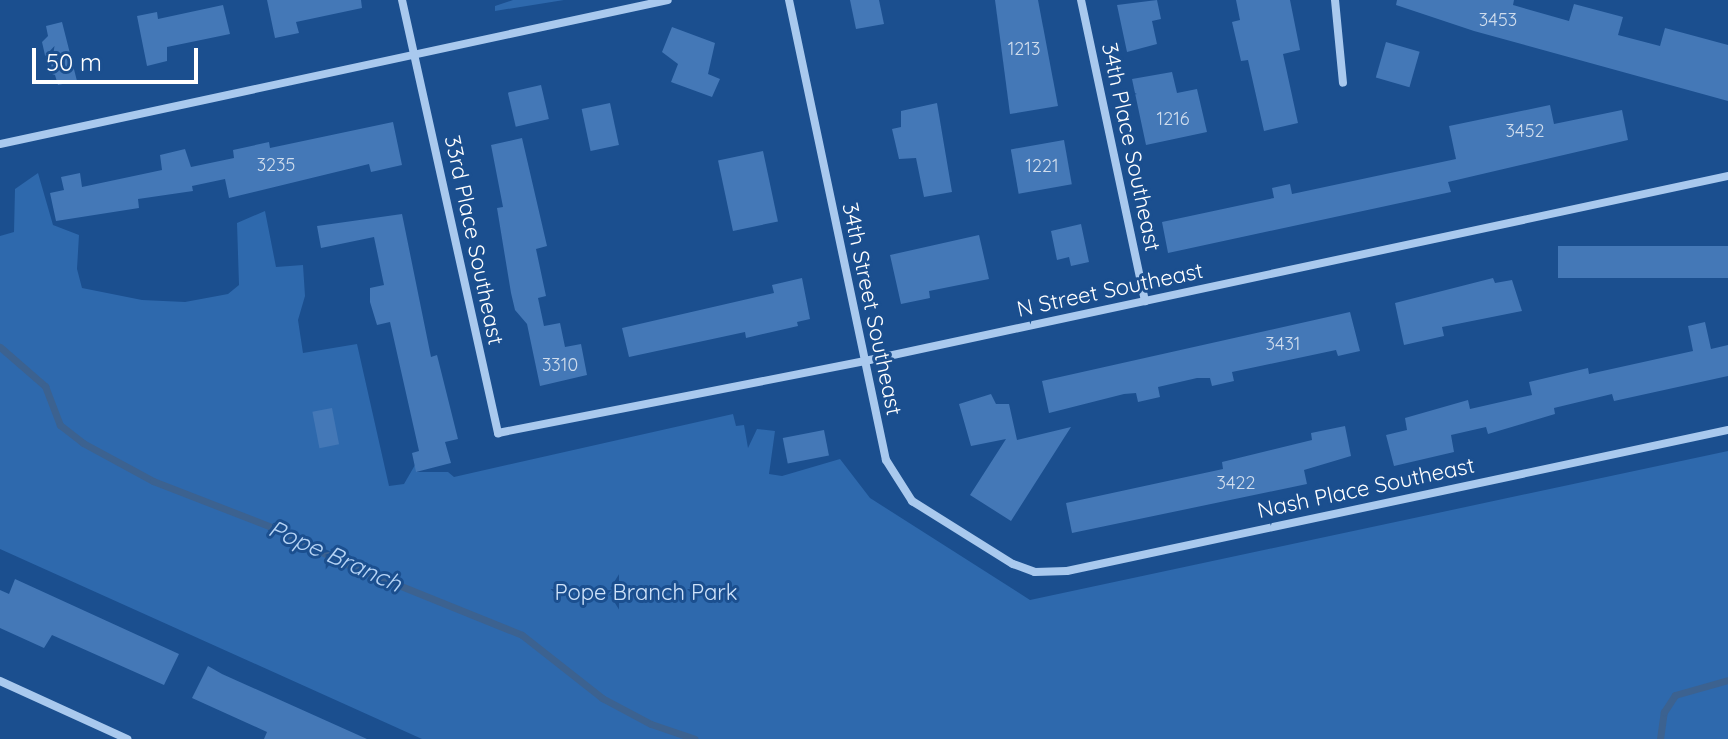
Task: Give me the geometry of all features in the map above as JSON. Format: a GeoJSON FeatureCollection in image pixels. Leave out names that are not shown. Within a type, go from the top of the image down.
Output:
{"type":"FeatureCollection","features":[{"type":"Feature","properties":{"kind":"street","name":"33rd Place Southeast"},"geometry":{"type":"LineString","coordinates":[[402,0],[498,433]]}},
{"type":"Feature","properties":{"kind":"street"},"geometry":{"type":"LineString","coordinates":[[0,144],[668,0]]}},
{"type":"Feature","properties":{"kind":"street","name":"34th Street Southeast"},"geometry":{"type":"LineString","coordinates":[[789,0],[883,451],[899,487],[924,510],[1013,564]]}},
{"type":"Feature","properties":{"kind":"street","name":"34th Place Southeast"},"geometry":{"type":"LineString","coordinates":[[1081,0],[1145,301]]}},
{"type":"Feature","properties":{"kind":"street"},"geometry":{"type":"LineString","coordinates":[[1335,0],[1343,83]]}},
{"type":"Feature","properties":{"kind":"street","name":"N Street Southeast"},"geometry":{"type":"LineString","coordinates":[[498,433],[865,361],[1728,176]]}},
{"type":"Feature","properties":{"kind":"street","name":"Nash Place Southeast"},"geometry":{"type":"LineString","coordinates":[[1013,564],[1035,572],[1067,571],[1728,430]]}},
{"type":"Feature","properties":{"kind":"street"},"geometry":{"type":"LineString","coordinates":[[0,681],[127,739]]}},
{"type":"Feature","properties":{"kind":"green space"},"geometry":{"type":"Polygon","coordinates":[[[513,0],[564,0],[495,11],[495,6],[513,0]]]}},
{"type":"Feature","properties":{"kind":"green space","name":"Pope Branch Park"},"geometry":{"type":"Polygon","coordinates":[[[38,173],[53,225],[79,235],[77,269],[82,288],[142,300],[185,302],[228,294],[239,285],[237,223],[265,211],[276,267],[303,265],[305,296],[298,320],[303,353],[357,344],[389,486],[404,484],[415,465],[417,472],[448,472],[454,477],[733,414],[736,426],[744,425],[748,448],[757,429],[775,431],[769,474],[782,476],[840,459],[870,498],[1030,600],[1728,451],[1728,739],[422,739],[0,549],[0,236],[14,232],[15,189],[38,173]]]}},
{"type":"Feature","properties":{"kind":"building"},"geometry":{"type":"Polygon","coordinates":[[[267,0],[361,0],[362,8],[296,22],[299,33],[275,38],[267,0]]]}},
{"type":"Feature","properties":{"kind":"building"},"geometry":{"type":"Polygon","coordinates":[[[850,0],[879,0],[884,24],[856,29],[850,0]]]}},
{"type":"Feature","properties":{"kind":"building"},"geometry":{"type":"Polygon","coordinates":[[[995,0],[1038,0],[1058,106],[1010,114],[995,0]]]}},
{"type":"Feature","properties":{"kind":"building"},"geometry":{"type":"Polygon","coordinates":[[[1157,0],[1161,19],[1152,21],[1157,44],[1127,52],[1117,5],[1157,0]]]}},
{"type":"Feature","properties":{"kind":"building"},"geometry":{"type":"Polygon","coordinates":[[[1236,0],[1290,0],[1300,50],[1283,54],[1298,123],[1264,131],[1248,60],[1241,61],[1232,22],[1240,20],[1236,0]]]}},
{"type":"Feature","properties":{"kind":"building"},"geometry":{"type":"Polygon","coordinates":[[[1397,0],[1514,0],[1513,5],[1569,21],[1574,4],[1623,17],[1618,35],[1660,46],[1665,28],[1728,45],[1728,101],[1474,31],[1396,5],[1397,0]]]}},
{"type":"Feature","properties":{"kind":"building"},"geometry":{"type":"Polygon","coordinates":[[[223,5],[230,34],[167,47],[167,61],[147,66],[137,16],[157,12],[158,19],[223,5]]]}},
{"type":"Feature","properties":{"kind":"building"},"geometry":{"type":"Polygon","coordinates":[[[62,22],[77,81],[58,85],[55,75],[49,73],[42,42],[48,36],[46,26],[62,22]]]}},
{"type":"Feature","properties":{"kind":"building"},"geometry":{"type":"Polygon","coordinates":[[[672,27],[715,43],[708,74],[720,79],[712,97],[671,82],[678,64],[662,52],[672,27]]]}},
{"type":"Feature","properties":{"kind":"building"},"geometry":{"type":"Polygon","coordinates":[[[1386,42],[1420,52],[1409,87],[1376,78],[1386,42]]]}},
{"type":"Feature","properties":{"kind":"building"},"geometry":{"type":"Polygon","coordinates":[[[1172,72],[1177,93],[1197,89],[1207,132],[1146,145],[1132,79],[1172,72]]]}},
{"type":"Feature","properties":{"kind":"building"},"geometry":{"type":"Polygon","coordinates":[[[541,85],[549,119],[516,127],[508,93],[541,85]]]}},
{"type":"Feature","properties":{"kind":"building"},"geometry":{"type":"Polygon","coordinates":[[[610,103],[619,145],[591,151],[582,109],[610,103]]]}},
{"type":"Feature","properties":{"kind":"building"},"geometry":{"type":"Polygon","coordinates":[[[937,103],[952,192],[924,197],[916,158],[899,159],[892,129],[901,127],[901,111],[937,103]]]}},
{"type":"Feature","properties":{"kind":"building"},"geometry":{"type":"Polygon","coordinates":[[[1550,105],[1554,124],[1622,110],[1628,140],[1448,182],[1451,192],[1168,253],[1162,222],[1274,198],[1272,188],[1290,184],[1292,194],[1456,159],[1449,126],[1550,105]]]}},
{"type":"Feature","properties":{"kind":"building"},"geometry":{"type":"Polygon","coordinates":[[[393,122],[402,165],[371,172],[369,164],[229,198],[225,179],[192,186],[193,191],[138,199],[139,208],[56,221],[50,193],[64,190],[61,177],[80,173],[82,187],[162,170],[160,155],[185,149],[191,167],[234,158],[233,150],[269,142],[270,148],[393,122]]]}},
{"type":"Feature","properties":{"kind":"building"},"geometry":{"type":"Polygon","coordinates":[[[522,138],[547,246],[536,249],[546,296],[538,298],[544,326],[560,323],[565,347],[581,344],[587,375],[540,386],[527,324],[515,310],[511,293],[497,208],[503,207],[491,145],[522,138]]]}},
{"type":"Feature","properties":{"kind":"building"},"geometry":{"type":"Polygon","coordinates":[[[1064,140],[1072,184],[1019,194],[1011,149],[1064,140]]]}},
{"type":"Feature","properties":{"kind":"building"},"geometry":{"type":"Polygon","coordinates":[[[763,151],[778,221],[733,231],[718,161],[763,151]]]}},
{"type":"Feature","properties":{"kind":"building"},"geometry":{"type":"Polygon","coordinates":[[[402,214],[431,357],[437,355],[458,439],[445,442],[451,463],[416,472],[412,453],[419,451],[390,322],[377,325],[370,302],[370,288],[384,285],[374,237],[321,248],[317,226],[402,214]]]}},
{"type":"Feature","properties":{"kind":"building"},"geometry":{"type":"Polygon","coordinates":[[[1081,224],[1089,262],[1071,266],[1069,257],[1057,260],[1051,231],[1081,224]]]}},
{"type":"Feature","properties":{"kind":"building"},"geometry":{"type":"Polygon","coordinates":[[[979,235],[989,279],[929,291],[930,298],[901,304],[890,255],[979,235]]]}},
{"type":"Feature","properties":{"kind":"building"},"geometry":{"type":"Polygon","coordinates":[[[1558,246],[1728,246],[1728,278],[1558,278],[1558,246]]]}},
{"type":"Feature","properties":{"kind":"building"},"geometry":{"type":"Polygon","coordinates":[[[802,278],[810,319],[797,322],[798,326],[746,338],[745,332],[629,357],[622,328],[774,293],[772,285],[802,278]]]}},
{"type":"Feature","properties":{"kind":"building"},"geometry":{"type":"Polygon","coordinates":[[[1493,278],[1495,283],[1512,280],[1522,311],[1442,327],[1444,336],[1404,345],[1395,303],[1493,278]]]}},
{"type":"Feature","properties":{"kind":"building"},"geometry":{"type":"Polygon","coordinates":[[[1350,312],[1360,351],[1338,356],[1336,350],[1232,372],[1234,381],[1212,386],[1210,378],[1197,378],[1158,387],[1160,397],[1138,402],[1136,393],[1124,394],[1049,413],[1042,381],[1350,312]]]}},
{"type":"Feature","properties":{"kind":"building"},"geometry":{"type":"Polygon","coordinates":[[[1705,322],[1711,349],[1728,345],[1728,376],[1614,401],[1612,394],[1554,408],[1555,414],[1488,434],[1486,427],[1451,435],[1454,452],[1394,466],[1386,435],[1407,430],[1405,418],[1468,400],[1470,409],[1532,395],[1529,382],[1588,368],[1589,374],[1693,351],[1688,326],[1705,322]]]}},
{"type":"Feature","properties":{"kind":"building"},"geometry":{"type":"Polygon","coordinates":[[[991,394],[996,404],[1009,404],[1017,440],[1071,427],[1011,521],[970,495],[1006,439],[971,446],[959,404],[991,394]]]}},
{"type":"Feature","properties":{"kind":"building"},"geometry":{"type":"Polygon","coordinates":[[[332,408],[339,444],[319,448],[312,412],[332,408]]]}},
{"type":"Feature","properties":{"kind":"building"},"geometry":{"type":"Polygon","coordinates":[[[1345,426],[1351,456],[1304,470],[1307,484],[1072,533],[1066,503],[1223,469],[1222,462],[1312,440],[1311,433],[1345,426]]]}},
{"type":"Feature","properties":{"kind":"building"},"geometry":{"type":"Polygon","coordinates":[[[824,430],[829,456],[788,464],[783,438],[824,430]]]}},
{"type":"Feature","properties":{"kind":"building"},"geometry":{"type":"Polygon","coordinates":[[[15,579],[179,654],[164,685],[52,635],[44,648],[0,628],[0,590],[9,594],[15,579]]]}},
{"type":"Feature","properties":{"kind":"building"},"geometry":{"type":"Polygon","coordinates":[[[208,666],[367,739],[264,739],[267,732],[192,698],[208,666]]]}},
{"type":"Feature","properties":{"kind":"waterway","name":"Pope Branch"},"geometry":{"type":"LineString","coordinates":[[0,347],[45,386],[60,425],[83,443],[153,481],[282,531],[339,561],[522,635],[602,698],[651,724],[695,739]]}},
{"type":"Feature","properties":{"kind":"waterway","name":"Pope Branch"},"geometry":{"type":"LineString","coordinates":[[1660,739],[1664,712],[1675,695],[1728,680]]}}]}
